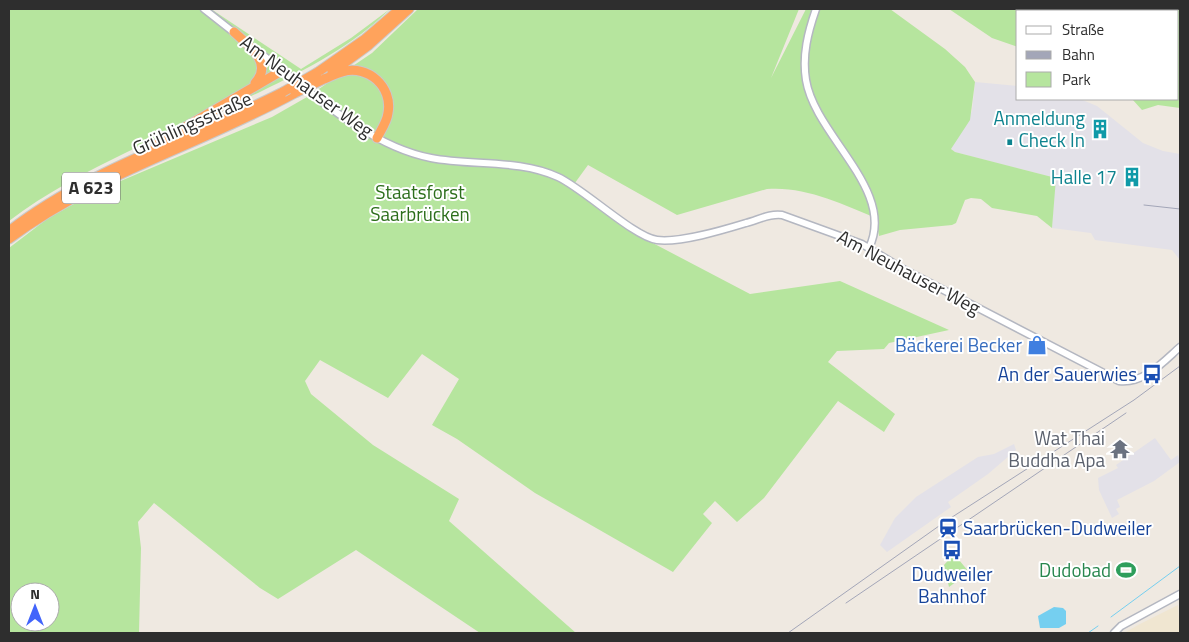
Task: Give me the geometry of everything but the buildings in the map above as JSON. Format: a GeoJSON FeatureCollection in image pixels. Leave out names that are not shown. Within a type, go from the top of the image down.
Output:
{"type":"FeatureCollection","features":[{"type":"Feature","properties":{"kind":"highway","name":"A 623"},"geometry":{"type":"LineString","coordinates":[[9,231],[64,194],[129,161],[284,95],[321,76],[400,9]]}},
{"type":"Feature","properties":{"kind":"highway","name":"A 623"},"geometry":{"type":"LineString","coordinates":[[284,95],[295,94],[369,45],[409,9]]}},
{"type":"Feature","properties":{"kind":"highway"},"geometry":{"type":"LineString","coordinates":[[234,32],[256,53],[260,60],[261,76],[249,88]]}},
{"type":"Feature","properties":{"kind":"highway"},"geometry":{"type":"LineString","coordinates":[[129,161],[249,88],[283,70]]}},
{"type":"Feature","properties":{"kind":"highway"},"geometry":{"type":"LineString","coordinates":[[321,76],[357,71],[371,76],[383,86],[389,101],[388,114],[377,138]]}},
{"type":"Feature","properties":{"kind":"highway","name":"Grühlingsstraße"},"geometry":{"type":"LineString","coordinates":[[9,239],[44,214],[98,184],[284,95]]}},
{"type":"Feature","properties":{"kind":"street","name":"Am Neuhauser Weg"},"geometry":{"type":"LineString","coordinates":[[204,9],[340,114],[377,138],[401,150],[431,158],[524,167],[549,173],[571,184],[653,239],[708,234],[777,214],[803,221],[852,239],[959,299],[1119,381],[1129,382],[1147,375],[1180,347]]}},
{"type":"Feature","properties":{"kind":"street"},"geometry":{"type":"LineString","coordinates":[[816,9],[806,43],[806,79],[811,98],[820,118],[857,173],[869,196],[875,224],[874,236],[869,248]]}},
{"type":"Feature","properties":{"kind":"street"},"geometry":{"type":"LineString","coordinates":[[1118,631],[1121,626],[1180,594]]}},
{"type":"Feature","properties":{"kind":"street"},"geometry":{"type":"LineString","coordinates":[[1118,631],[1180,599]]}},
{"type":"Feature","properties":{"kind":"shaded area"},"geometry":{"type":"Polygon","coordinates":[[[975,82],[1016,86],[1016,100],[1082,100],[1097,106],[1143,143],[1163,151],[1180,154],[1180,260],[1172,250],[1095,240],[1091,233],[1052,228],[1055,178],[955,152],[951,149],[972,111],[975,82]]]}},
{"type":"Feature","properties":{"kind":"shaded area"},"geometry":{"type":"Polygon","coordinates":[[[1155,438],[1171,460],[1178,455],[1180,462],[1154,481],[1117,500],[1120,507],[1116,509],[1119,514],[1112,518],[1099,490],[1098,478],[1118,468],[1116,465],[1155,438]]]}},
{"type":"Feature","properties":{"kind":"shaded area"},"geometry":{"type":"Polygon","coordinates":[[[1014,444],[1016,450],[988,474],[948,502],[951,507],[887,552],[880,545],[895,518],[916,497],[978,457],[994,454],[1014,444]]]}},
{"type":"Feature","properties":{"kind":"shaded area"},"geometry":{"type":"Polygon","coordinates":[[[1178,605],[1180,633],[1124,633],[1140,624],[1178,605]]]}},
{"type":"Feature","properties":{"kind":"green space"},"geometry":{"type":"Polygon","coordinates":[[[9,9],[211,9],[301,69],[351,38],[390,9],[346,45],[313,65],[68,182],[9,221],[9,9]]]}},
{"type":"Feature","properties":{"kind":"green space","name":"Staatsforst Saarbrücken"},"geometry":{"type":"Polygon","coordinates":[[[418,9],[799,9],[771,78],[806,9],[890,9],[945,49],[965,67],[975,82],[970,120],[951,149],[955,152],[1056,178],[1052,228],[1037,216],[992,208],[981,199],[971,198],[965,200],[956,223],[952,225],[900,230],[879,236],[876,218],[823,197],[795,190],[781,189],[767,189],[677,215],[588,165],[572,187],[647,240],[750,294],[840,281],[949,330],[889,343],[884,349],[837,351],[828,362],[895,414],[884,432],[838,401],[764,498],[737,522],[715,501],[703,514],[712,523],[673,572],[535,493],[457,439],[432,425],[459,379],[422,354],[388,398],[320,360],[305,381],[311,394],[373,445],[459,499],[449,521],[576,633],[480,633],[356,550],[278,599],[260,588],[154,503],[138,522],[141,548],[139,633],[9,633],[9,248],[47,219],[97,191],[272,117],[307,97],[372,53],[418,9]]]}},
{"type":"Feature","properties":{"kind":"green space"},"geometry":{"type":"Polygon","coordinates":[[[949,9],[1180,9],[1180,108],[1158,105],[1142,110],[1133,100],[1179,100],[1179,10],[1016,10],[1016,46],[992,38],[949,9]]]}},
{"type":"Feature","properties":{"kind":"green space"},"geometry":{"type":"Polygon","coordinates":[[[954,554],[969,572],[949,587],[944,565],[954,554]]]}},
{"type":"Feature","properties":{"kind":"water"},"geometry":{"type":"Polygon","coordinates":[[[1054,607],[1063,608],[1066,611],[1066,624],[1059,628],[1040,628],[1038,616],[1054,607]]]}},
{"type":"Feature","properties":{"kind":"waterway"},"geometry":{"type":"LineString","coordinates":[[1111,617],[1180,566]]}},
{"type":"Feature","properties":{"kind":"waterway"},"geometry":{"type":"LineString","coordinates":[[1088,633],[1098,626]]}},
{"type":"Feature","properties":{"kind":"railway"},"geometry":{"type":"LineString","coordinates":[[1144,205],[1180,209]]}},
{"type":"Feature","properties":{"kind":"railway"},"geometry":{"type":"LineString","coordinates":[[788,633],[946,521],[1134,400],[1180,366]]}},
{"type":"Feature","properties":{"kind":"railway"},"geometry":{"type":"LineString","coordinates":[[846,603],[1126,413]]}},
{"type":"Feature","properties":{"kind":"place","name":"Anmeldung • Check In"},"geometry":{"type":"Point","coordinates":[1100,129]}},
{"type":"Feature","properties":{"kind":"place","name":"Halle 17"},"geometry":{"type":"Point","coordinates":[1132,177]}},
{"type":"Feature","properties":{"kind":"place","name":"Bäckerei Becker"},"geometry":{"type":"Point","coordinates":[1037,345]}},
{"type":"Feature","properties":{"kind":"place","name":"An der Sauerwies"},"geometry":{"type":"Point","coordinates":[1152,374]}},
{"type":"Feature","properties":{"kind":"place","name":"Wat Thai Buddha Apa"},"geometry":{"type":"Point","coordinates":[1120,449]}},
{"type":"Feature","properties":{"kind":"place","name":"Saarbrücken-Dudweiler"},"geometry":{"type":"Point","coordinates":[948,528]}},
{"type":"Feature","properties":{"kind":"place","name":"Dudweiler Bahnhof"},"geometry":{"type":"Point","coordinates":[952,550]}},
{"type":"Feature","properties":{"kind":"place","name":"Dudobad"},"geometry":{"type":"Point","coordinates":[1126,570]}}]}
